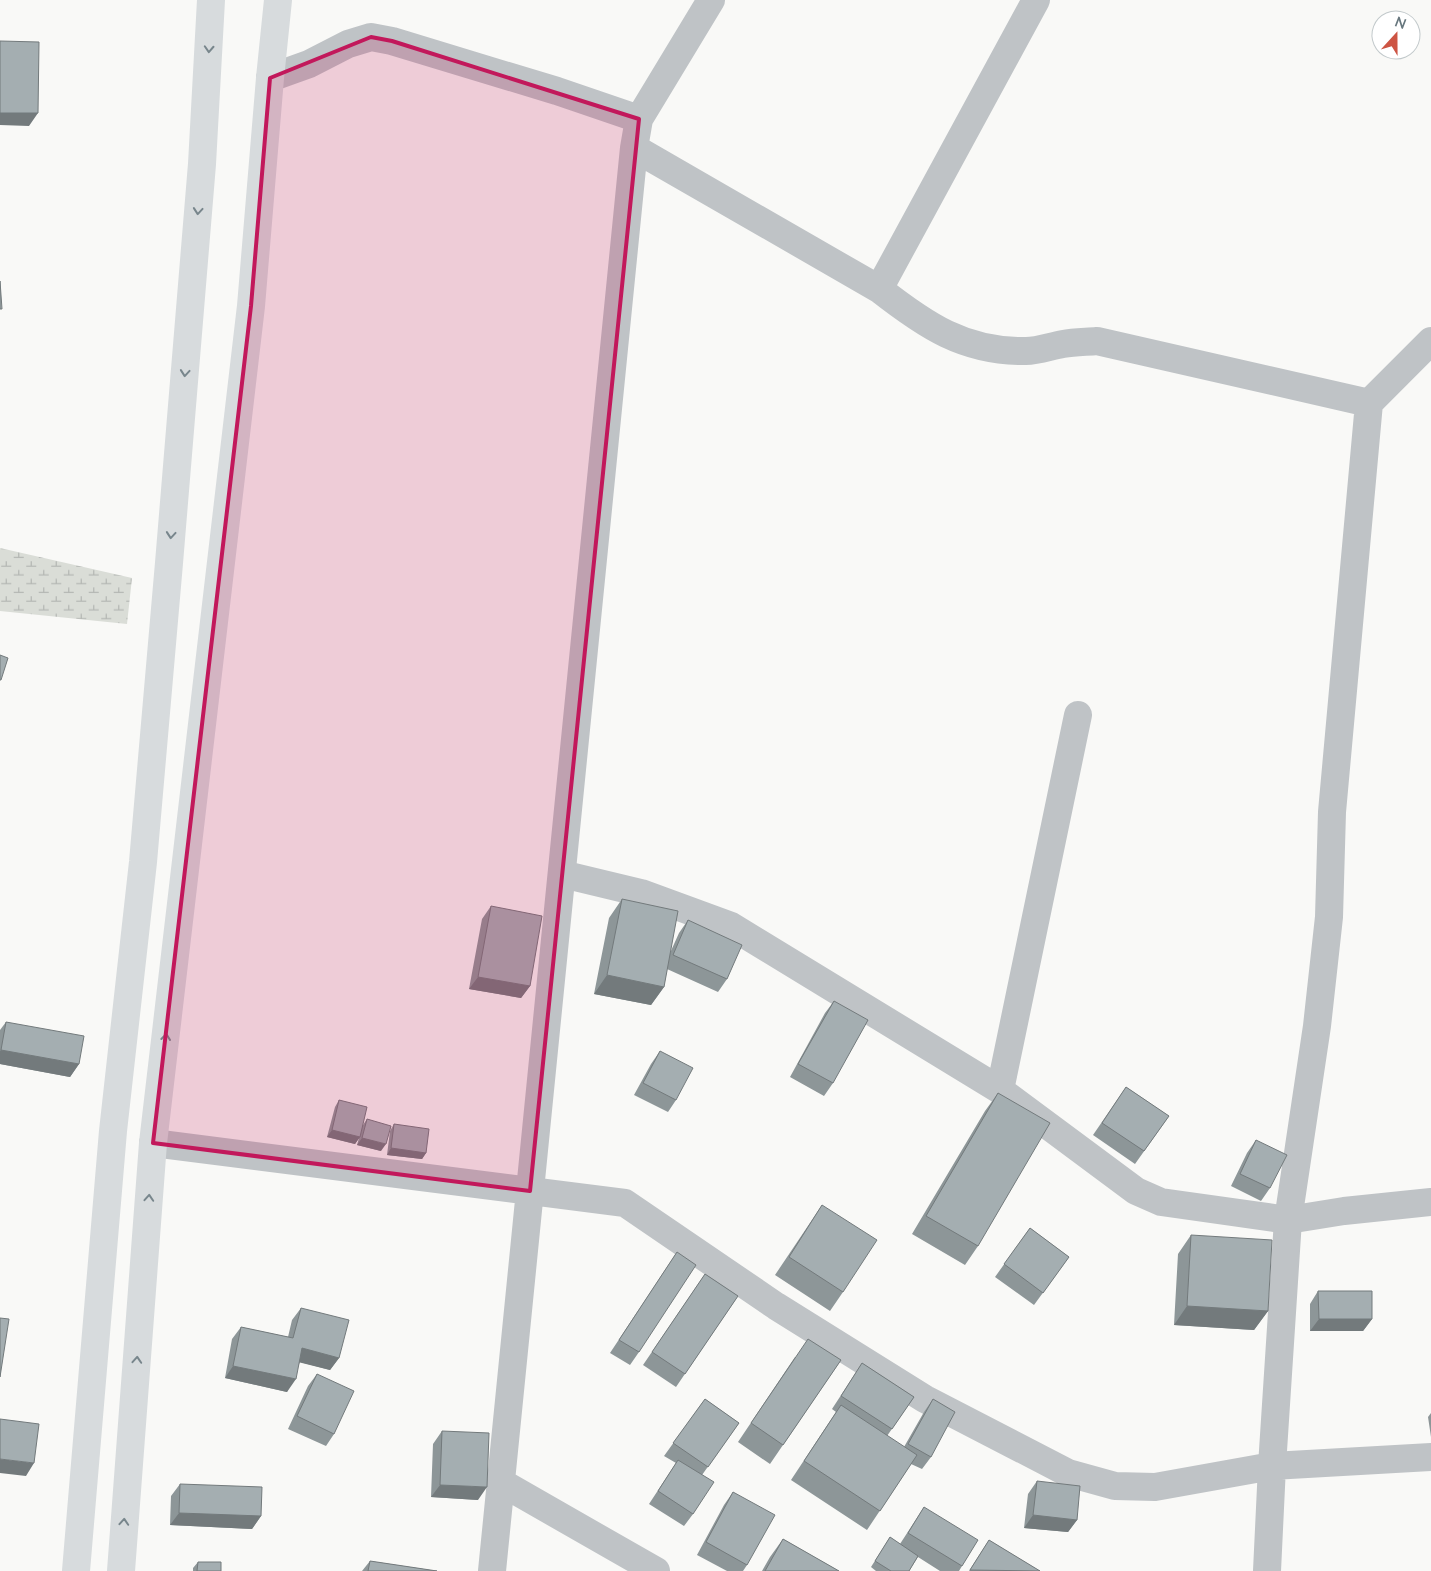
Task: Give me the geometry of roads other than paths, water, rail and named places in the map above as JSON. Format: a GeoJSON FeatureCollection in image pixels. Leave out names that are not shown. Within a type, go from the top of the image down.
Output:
{"type":"FeatureCollection","features":[{"type":"Feature","properties":{"kind":"highway"},"geometry":{"type":"LineString","coordinates":[[76,1571],[113,1131],[143,862],[168,573],[202,164],[211,0]]}},
{"type":"Feature","properties":{"kind":"highway"},"geometry":{"type":"LineString","coordinates":[[121,1571],[153,1143],[251,306],[278,0]]}},
{"type":"Feature","properties":{"kind":"street"},"geometry":{"type":"LineString","coordinates":[[492,1571],[634,148],[639,119],[711,0]]}},
{"type":"Feature","properties":{"kind":"street"},"geometry":{"type":"LineString","coordinates":[[879,288],[1036,0]]}},
{"type":"Feature","properties":{"kind":"street"},"geometry":{"type":"LineString","coordinates":[[270,78],[309,64],[348,44],[370,38],[401,43],[639,119]]}},
{"type":"Feature","properties":{"kind":"street"},"geometry":{"type":"LineString","coordinates":[[634,148],[879,288],[904,308],[934,328],[954,338],[998,350],[1028,351],[1097,341],[1369,403]]}},
{"type":"Feature","properties":{"kind":"street"},"geometry":{"type":"LineString","coordinates":[[1267,1571],[1288,1220],[1317,1026],[1328,917],[1332,812],[1369,403],[1431,342]]}},
{"type":"Feature","properties":{"kind":"street"},"geometry":{"type":"LineString","coordinates":[[1000,1090],[1078,715]]}},
{"type":"Feature","properties":{"kind":"street"},"geometry":{"type":"LineString","coordinates":[[562,874],[641,893],[731,926],[1000,1090],[1136,1191],[1161,1202],[1288,1220],[1344,1211],[1431,1202]]}},
{"type":"Feature","properties":{"kind":"street"},"geometry":{"type":"LineString","coordinates":[[153,1143],[625,1203],[776,1306],[925,1399],[1068,1473],[1115,1486],[1155,1487],[1272,1466],[1431,1457]]}},
{"type":"Feature","properties":{"kind":"street"},"geometry":{"type":"LineString","coordinates":[[502,1483],[656,1571]]}}]}
